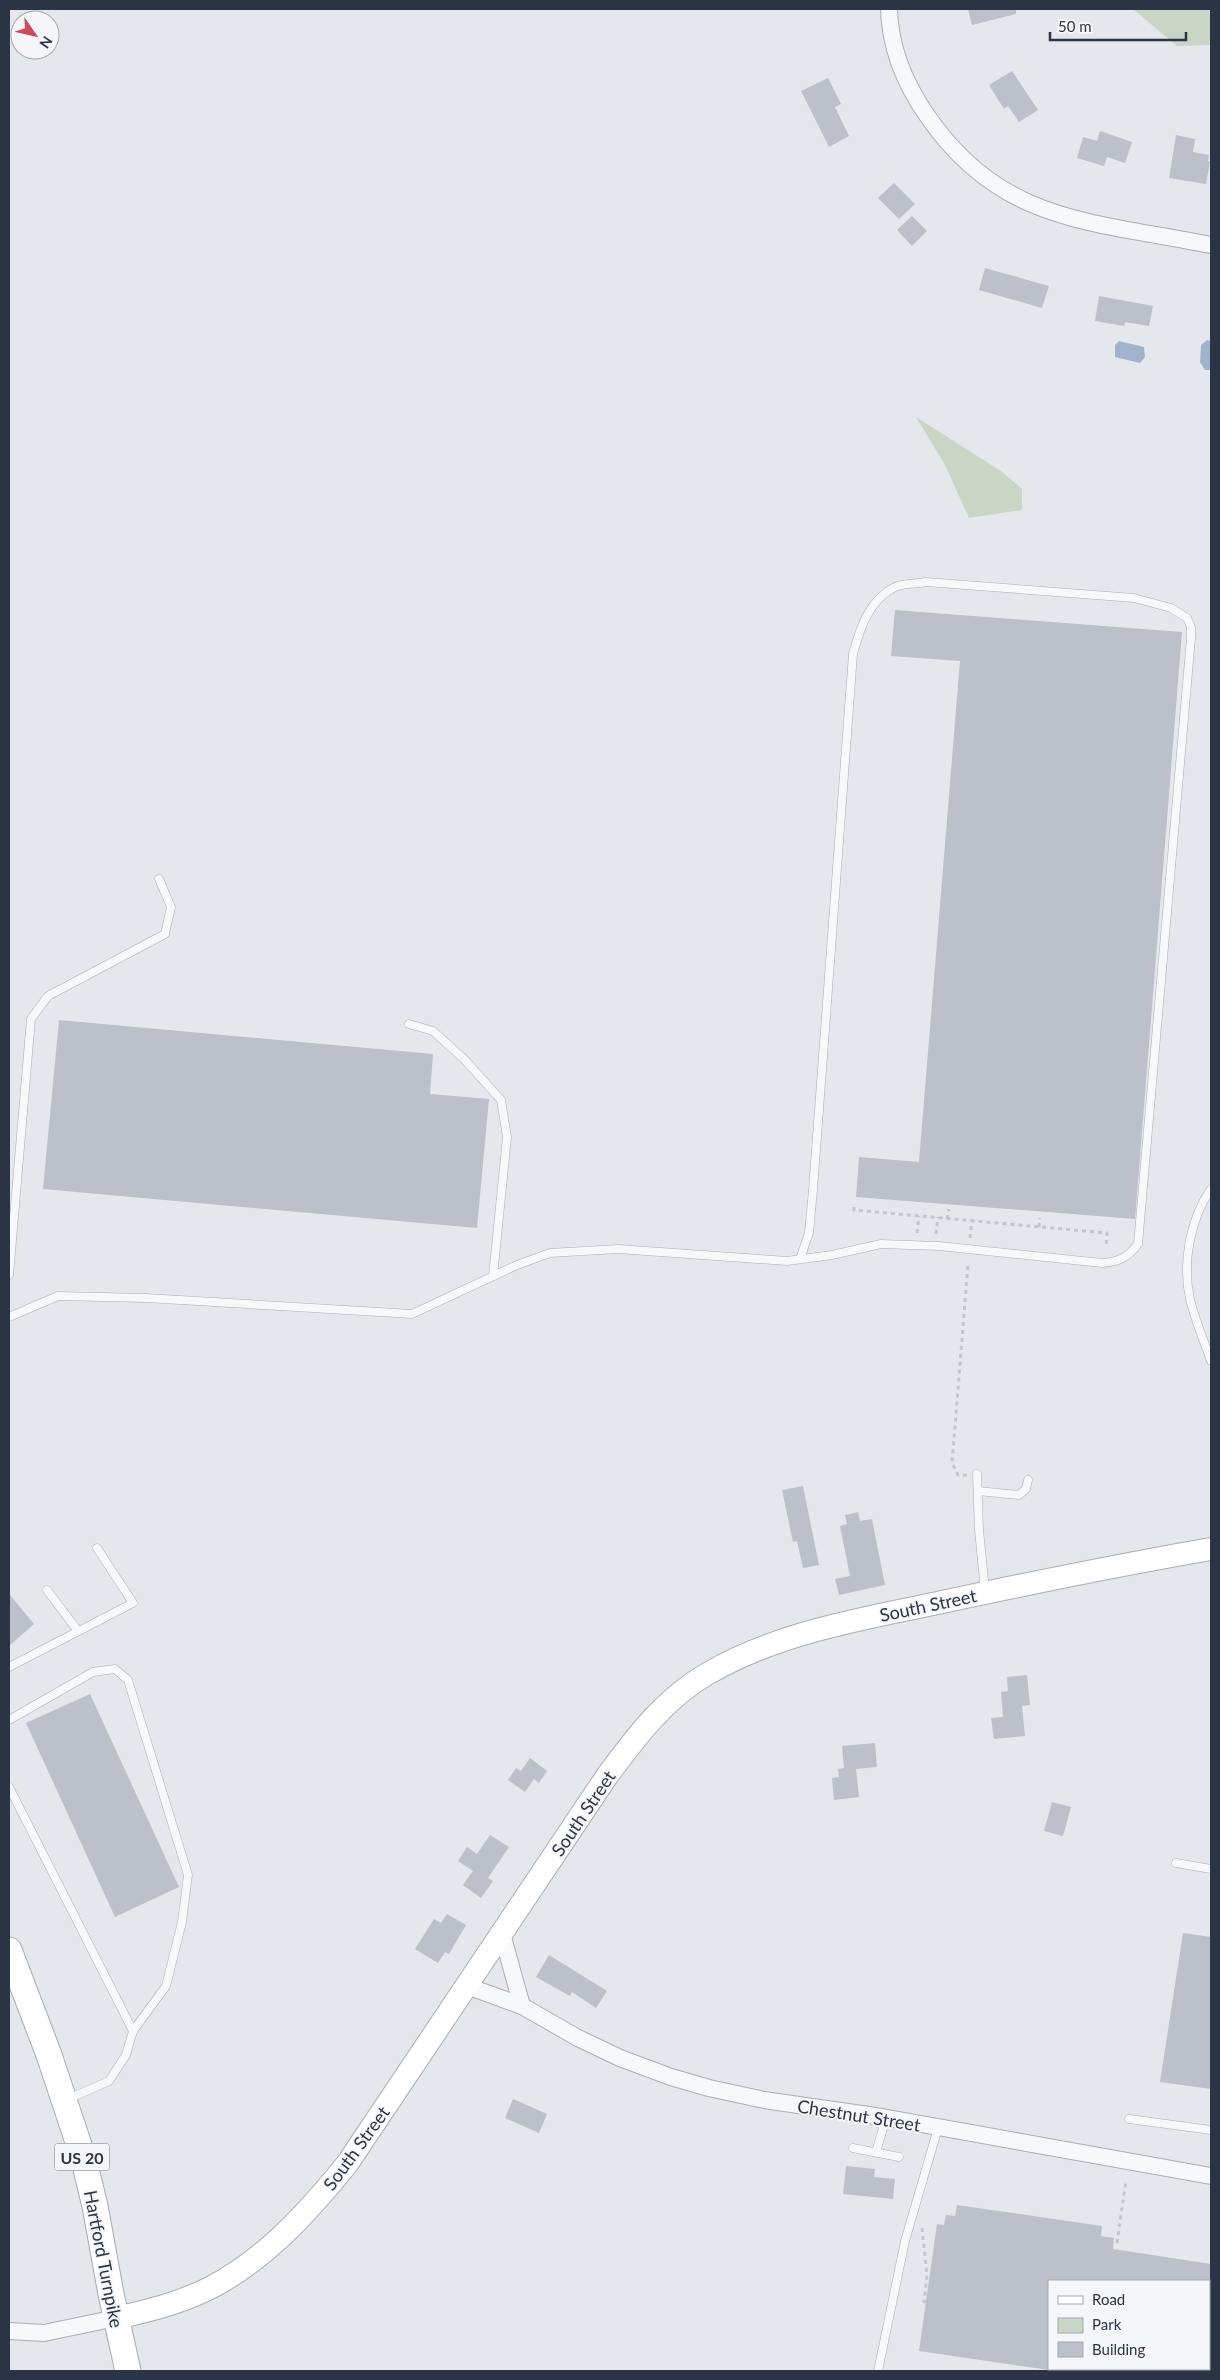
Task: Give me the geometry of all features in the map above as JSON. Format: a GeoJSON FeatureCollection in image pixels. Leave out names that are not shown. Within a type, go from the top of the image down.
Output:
{"type":"FeatureCollection","features":[{"type":"Feature","properties":{"kind":"main road","name":"Hartford Turnpike"},"geometry":{"type":"LineString","coordinates":[[9,1950],[65,2101],[95,2206],[128,2371]]}},
{"type":"Feature","properties":{"kind":"street"},"geometry":{"type":"LineString","coordinates":[[889,9],[895,53],[908,84],[934,126],[957,154],[975,171],[1002,190],[1042,210],[1082,220],[1211,245]]}},
{"type":"Feature","properties":{"kind":"street","name":"South Street"},"geometry":{"type":"LineString","coordinates":[[116,2318],[161,2308],[209,2288],[244,2267],[286,2233],[311,2208],[347,2164],[631,1744],[667,1703],[684,1690],[706,1675],[735,1660],[838,1624],[1094,1569],[1211,1550]]}},
{"type":"Feature","properties":{"kind":"street"},"geometry":{"type":"LineString","coordinates":[[502,1934],[522,2006]]}},
{"type":"Feature","properties":{"kind":"street","name":"Chestnut Street"},"geometry":{"type":"LineString","coordinates":[[467,1986],[522,2006],[606,2052],[680,2080],[764,2100],[886,2118],[1211,2176]]}},
{"type":"Feature","properties":{"kind":"street"},"geometry":{"type":"LineString","coordinates":[[9,2331],[44,2333],[116,2318]]}},
{"type":"Feature","properties":{"kind":"lane"},"geometry":{"type":"LineString","coordinates":[[9,1317],[58,1296],[146,1298],[412,1314],[493,1276],[550,1253],[618,1249],[787,1261],[832,1255],[881,1244],[939,1246],[1102,1263],[1114,1262],[1129,1256],[1138,1244],[1191,638],[1191,628],[1187,618],[1171,608],[1134,598],[926,582],[896,587],[876,601],[861,624],[853,654],[814,1190],[809,1233],[800,1259]]}},
{"type":"Feature","properties":{"kind":"lane"},"geometry":{"type":"LineString","coordinates":[[9,1275],[31,1018],[48,996],[165,934],[171,907],[159,879]]}},
{"type":"Feature","properties":{"kind":"lane"},"geometry":{"type":"LineString","coordinates":[[409,1024],[433,1031],[465,1060],[501,1100],[507,1137],[493,1276]]}},
{"type":"Feature","properties":{"kind":"lane"},"geometry":{"type":"LineString","coordinates":[[1211,1188],[1196,1217],[1190,1241],[1187,1271],[1190,1299],[1211,1361]]}},
{"type":"Feature","properties":{"kind":"lane"},"geometry":{"type":"LineString","coordinates":[[977,1474],[979,1530],[985,1592]]}},
{"type":"Feature","properties":{"kind":"lane"},"geometry":{"type":"LineString","coordinates":[[978,1491],[1019,1495],[1026,1489],[1028,1480]]}},
{"type":"Feature","properties":{"kind":"lane"},"geometry":{"type":"LineString","coordinates":[[9,1667],[133,1603],[97,1548]]}},
{"type":"Feature","properties":{"kind":"lane"},"geometry":{"type":"LineString","coordinates":[[47,1590],[78,1631]]}},
{"type":"Feature","properties":{"kind":"lane"},"geometry":{"type":"LineString","coordinates":[[9,1720],[93,1672],[115,1669],[128,1680],[188,1875],[182,1922],[166,1986],[133,2030],[126,2054],[108,2081],[65,2101]]}},
{"type":"Feature","properties":{"kind":"lane"},"geometry":{"type":"LineString","coordinates":[[9,1787],[133,2030]]}},
{"type":"Feature","properties":{"kind":"lane"},"geometry":{"type":"LineString","coordinates":[[1176,1863],[1211,1869]]}},
{"type":"Feature","properties":{"kind":"lane"},"geometry":{"type":"LineString","coordinates":[[876,2152],[886,2118]]}},
{"type":"Feature","properties":{"kind":"lane"},"geometry":{"type":"LineString","coordinates":[[1129,2119],[1211,2130]]}},
{"type":"Feature","properties":{"kind":"lane"},"geometry":{"type":"LineString","coordinates":[[878,2371],[910,2222],[938,2128]]}},
{"type":"Feature","properties":{"kind":"lane"},"geometry":{"type":"LineString","coordinates":[[853,2148],[899,2158]]}},
{"type":"Feature","properties":{"kind":"path"},"geometry":{"type":"LineString","coordinates":[[854,1207],[854,1210],[1107,1233],[1106,1248]]}},
{"type":"Feature","properties":{"kind":"path"},"geometry":{"type":"LineString","coordinates":[[948,1219],[949,1209]]}},
{"type":"Feature","properties":{"kind":"path"},"geometry":{"type":"LineString","coordinates":[[1039,1227],[1040,1218]]}},
{"type":"Feature","properties":{"kind":"path"},"geometry":{"type":"LineString","coordinates":[[970,1238],[972,1221]]}},
{"type":"Feature","properties":{"kind":"path"},"geometry":{"type":"LineString","coordinates":[[967,1475],[958,1475],[952,1463],[968,1265]]}},
{"type":"Feature","properties":{"kind":"path"},"geometry":{"type":"LineString","coordinates":[[1117,2243],[1126,2180]]}},
{"type":"Feature","properties":{"kind":"path"},"geometry":{"type":"LineString","coordinates":[[910,2222],[922,2225],[927,2275],[924,2303]]}},
{"type":"Feature","properties":{"kind":"green space"},"geometry":{"type":"Polygon","coordinates":[[[1133,9],[1211,9],[1211,45],[1177,46],[1133,9]]]}},
{"type":"Feature","properties":{"kind":"green space"},"geometry":{"type":"Polygon","coordinates":[[[916,417],[1001,471],[1022,489],[1022,510],[969,518],[945,465],[916,417]]]}},
{"type":"Feature","properties":{"kind":"water"},"geometry":{"type":"Polygon","coordinates":[[[1207,340],[1211,341],[1211,370],[1205,370],[1200,362],[1201,345],[1207,340]]]}},
{"type":"Feature","properties":{"kind":"water"},"geometry":{"type":"Polygon","coordinates":[[[1119,341],[1144,347],[1145,357],[1140,363],[1115,357],[1115,345],[1119,341]]]}},
{"type":"Feature","properties":{"kind":"building"},"geometry":{"type":"Polygon","coordinates":[[[968,9],[1016,9],[1016,14],[972,25],[968,9]]]}},
{"type":"Feature","properties":{"kind":"building"},"geometry":{"type":"Polygon","coordinates":[[[1012,71],[1038,110],[1019,122],[1008,106],[1004,109],[989,85],[1012,71]]]}},
{"type":"Feature","properties":{"kind":"building"},"geometry":{"type":"Polygon","coordinates":[[[828,78],[841,104],[835,107],[849,136],[829,147],[801,91],[828,78]]]}},
{"type":"Feature","properties":{"kind":"building"},"geometry":{"type":"Polygon","coordinates":[[[1100,131],[1132,142],[1125,163],[1107,157],[1104,166],[1077,158],[1083,137],[1097,141],[1100,131]]]}},
{"type":"Feature","properties":{"kind":"building"},"geometry":{"type":"Polygon","coordinates":[[[1176,135],[1195,139],[1193,152],[1209,155],[1208,161],[1210,162],[1206,184],[1169,178],[1176,135]]]}},
{"type":"Feature","properties":{"kind":"building"},"geometry":{"type":"Polygon","coordinates":[[[894,183],[915,204],[899,219],[878,198],[894,183]]]}},
{"type":"Feature","properties":{"kind":"building"},"geometry":{"type":"Polygon","coordinates":[[[912,216],[927,231],[912,246],[897,230],[912,216]]]}},
{"type":"Feature","properties":{"kind":"building"},"geometry":{"type":"Polygon","coordinates":[[[985,268],[1049,286],[1042,308],[979,290],[985,268]]]}},
{"type":"Feature","properties":{"kind":"building"},"geometry":{"type":"Polygon","coordinates":[[[1099,296],[1153,306],[1149,326],[1125,322],[1124,326],[1095,321],[1099,296]]]}},
{"type":"Feature","properties":{"kind":"building"},"geometry":{"type":"Polygon","coordinates":[[[895,610],[1182,632],[1135,1219],[856,1197],[859,1157],[919,1162],[960,661],[891,656],[895,610]]]}},
{"type":"Feature","properties":{"kind":"building"},"geometry":{"type":"Polygon","coordinates":[[[59,1020],[433,1054],[430,1094],[489,1099],[477,1228],[43,1189],[59,1020]]]}},
{"type":"Feature","properties":{"kind":"building"},"geometry":{"type":"Polygon","coordinates":[[[803,1486],[819,1565],[803,1568],[797,1541],[793,1542],[782,1490],[803,1486]]]}},
{"type":"Feature","properties":{"kind":"building"},"geometry":{"type":"Polygon","coordinates":[[[858,1512],[860,1521],[872,1519],[885,1585],[839,1595],[835,1579],[850,1576],[840,1526],[847,1524],[845,1515],[858,1512]]]}},
{"type":"Feature","properties":{"kind":"building"},"geometry":{"type":"Polygon","coordinates":[[[9,1594],[34,1624],[9,1646],[9,1594]]]}},
{"type":"Feature","properties":{"kind":"building"},"geometry":{"type":"Polygon","coordinates":[[[1027,1675],[1030,1705],[1022,1706],[1025,1736],[994,1739],[991,1718],[1003,1717],[1001,1692],[1008,1691],[1007,1677],[1027,1675]]]}},
{"type":"Feature","properties":{"kind":"building"},"geometry":{"type":"Polygon","coordinates":[[[90,1694],[179,1887],[115,1917],[26,1723],[90,1694]]]}},
{"type":"Feature","properties":{"kind":"building"},"geometry":{"type":"Polygon","coordinates":[[[875,1743],[877,1767],[856,1769],[859,1797],[834,1800],[832,1778],[839,1777],[838,1769],[844,1768],[842,1746],[875,1743]]]}},
{"type":"Feature","properties":{"kind":"building"},"geometry":{"type":"Polygon","coordinates":[[[530,1758],[547,1771],[539,1783],[534,1779],[525,1792],[508,1780],[516,1768],[521,1771],[530,1758]]]}},
{"type":"Feature","properties":{"kind":"building"},"geometry":{"type":"Polygon","coordinates":[[[1052,1802],[1071,1807],[1063,1836],[1044,1831],[1052,1802]]]}},
{"type":"Feature","properties":{"kind":"building"},"geometry":{"type":"Polygon","coordinates":[[[490,1835],[509,1847],[488,1878],[493,1881],[481,1898],[463,1885],[473,1871],[458,1861],[467,1847],[477,1854],[490,1835]]]}},
{"type":"Feature","properties":{"kind":"building"},"geometry":{"type":"Polygon","coordinates":[[[447,1914],[466,1925],[449,1954],[445,1952],[438,1963],[415,1949],[434,1919],[441,1923],[447,1914]]]}},
{"type":"Feature","properties":{"kind":"building"},"geometry":{"type":"Polygon","coordinates":[[[1183,1933],[1211,1937],[1211,2089],[1160,2082],[1183,1933]]]}},
{"type":"Feature","properties":{"kind":"building"},"geometry":{"type":"Polygon","coordinates":[[[549,1955],[607,1991],[596,2008],[572,1992],[570,1996],[536,1977],[549,1955]]]}},
{"type":"Feature","properties":{"kind":"building"},"geometry":{"type":"Polygon","coordinates":[[[513,2099],[547,2114],[539,2133],[505,2118],[513,2099]]]}},
{"type":"Feature","properties":{"kind":"building"},"geometry":{"type":"Polygon","coordinates":[[[846,2166],[875,2169],[874,2177],[895,2179],[893,2199],[843,2194],[846,2166]]]}},
{"type":"Feature","properties":{"kind":"building"},"geometry":{"type":"Polygon","coordinates":[[[957,2205],[1102,2226],[1101,2236],[1114,2238],[1113,2249],[1211,2264],[1211,2281],[1048,2280],[1048,2370],[919,2351],[937,2224],[944,2225],[946,2215],[955,2216],[957,2205]]]}}]}
